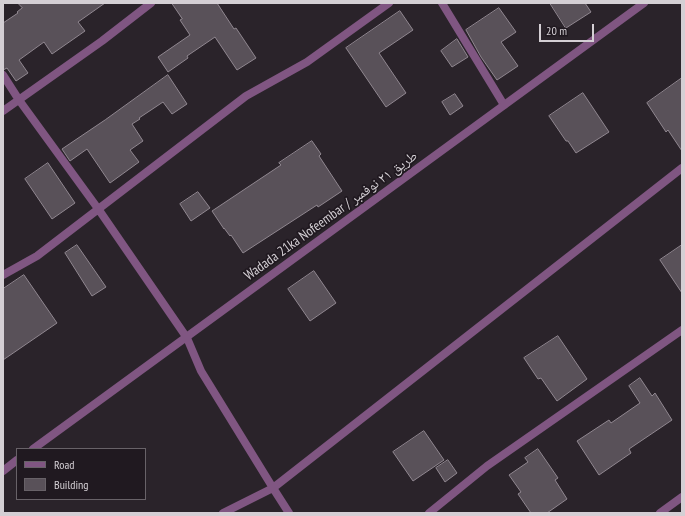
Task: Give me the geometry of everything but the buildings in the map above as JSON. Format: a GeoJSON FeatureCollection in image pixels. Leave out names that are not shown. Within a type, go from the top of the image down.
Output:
{"type":"FeatureCollection","features":[{"type":"Feature","properties":{"kind":"street"},"geometry":{"type":"LineString","coordinates":[[3,111],[102,41],[150,3]]}},
{"type":"Feature","properties":{"kind":"street"},"geometry":{"type":"LineString","coordinates":[[3,275],[37,256],[246,96],[307,62],[389,3]]}},
{"type":"Feature","properties":{"kind":"street"},"geometry":{"type":"LineString","coordinates":[[442,3],[504,105]]}},
{"type":"Feature","properties":{"kind":"street","name":"Wadada 21ka Nofeembar / طريق ٢١ نوفمبر"},"geometry":{"type":"LineString","coordinates":[[34,448],[644,3]]}},
{"type":"Feature","properties":{"kind":"street"},"geometry":{"type":"LineString","coordinates":[[3,75],[19,100],[99,210],[187,338],[202,371],[289,513]]}},
{"type":"Feature","properties":{"kind":"street"},"geometry":{"type":"LineString","coordinates":[[223,513],[273,488],[682,168]]}},
{"type":"Feature","properties":{"kind":"street"},"geometry":{"type":"LineString","coordinates":[[429,513],[487,466],[682,330]]}},
{"type":"Feature","properties":{"kind":"street"},"geometry":{"type":"LineString","coordinates":[[3,470],[16,461]]}},
{"type":"Feature","properties":{"kind":"street"},"geometry":{"type":"LineString","coordinates":[[660,513],[682,497]]}}]}
